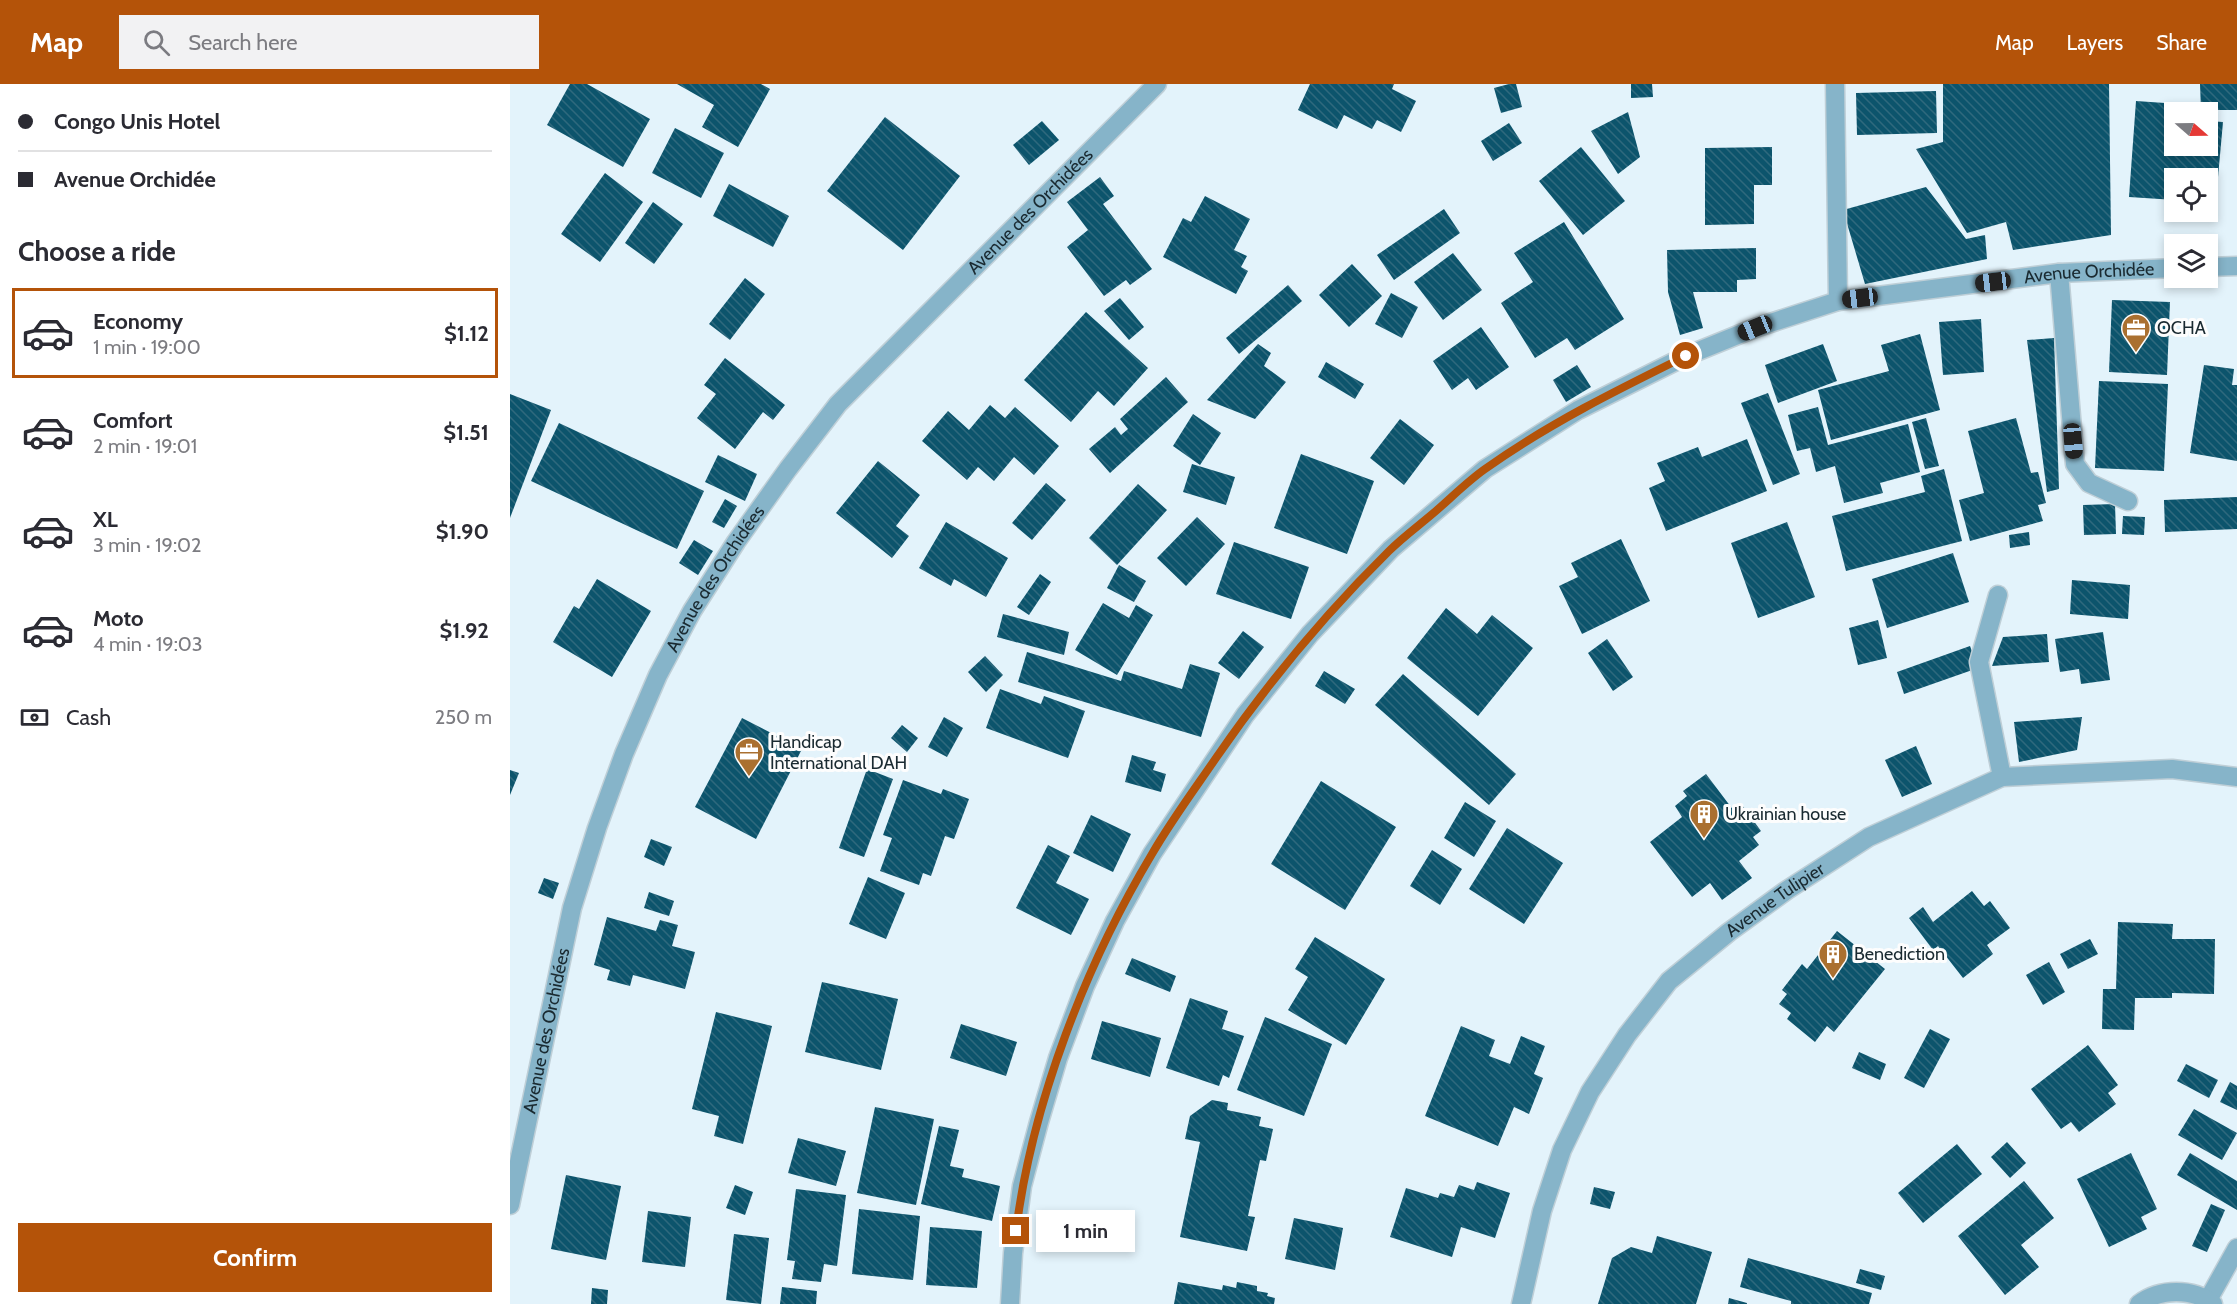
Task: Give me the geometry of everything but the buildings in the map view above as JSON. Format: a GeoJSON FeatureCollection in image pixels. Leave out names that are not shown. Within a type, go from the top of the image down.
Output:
{"type":"FeatureCollection","features":[{"type":"Feature","properties":{"kind":"street","name":"Avenue des Orchidées"},"geometry":{"type":"LineString","coordinates":[[510,1199],[572,908],[579,885],[624,754],[657,675],[692,611],[736,542],[838,404],[1157,84]]}},
{"type":"Feature","properties":{"kind":"street"},"geometry":{"type":"LineString","coordinates":[[1834,84],[1838,301]]}},
{"type":"Feature","properties":{"kind":"street"},"geometry":{"type":"LineString","coordinates":[[2218,267],[2237,266]]}},
{"type":"Feature","properties":{"kind":"street","name":"Avenue Orchidée"},"geometry":{"type":"LineString","coordinates":[[1010,1304],[1013,1254],[1022,1186],[1058,1058],[1085,986],[1115,921],[1152,854],[1245,715],[1310,634],[1391,549],[1485,469],[1578,410],[1686,356],[1755,328],[1838,301],[2059,273],[2164,268]]}},
{"type":"Feature","properties":{"kind":"street"},"geometry":{"type":"LineString","coordinates":[[2059,273],[2075,464],[2089,483],[2128,501]]}},
{"type":"Feature","properties":{"kind":"street"},"geometry":{"type":"LineString","coordinates":[[1998,595],[1979,662],[2002,777]]}},
{"type":"Feature","properties":{"kind":"street","name":"Avenue Tulipier"},"geometry":{"type":"LineString","coordinates":[[1521,1304],[1542,1211],[1562,1150],[1590,1092],[1627,1035],[1669,981],[1729,932],[1869,837],[2002,777],[2172,769],[2237,777]]}},
{"type":"Feature","properties":{"kind":"street"},"geometry":{"type":"LineString","coordinates":[[2139,1304],[2164,1293],[2187,1293],[2211,1302],[2237,1248]]}},
{"type":"Feature","properties":{"kind":"place","name":"OCHA"},"geometry":{"type":"Point","coordinates":[2136,354]}},
{"type":"Feature","properties":{"kind":"place","name":"Handicap International DAH"},"geometry":{"type":"Point","coordinates":[749,778]}},
{"type":"Feature","properties":{"kind":"place","name":"Ukrainian house"},"geometry":{"type":"Point","coordinates":[1704,840]}},
{"type":"Feature","properties":{"kind":"place","name":"Benediction"},"geometry":{"type":"Point","coordinates":[1833,980]}},
{"type":"Feature","properties":{"kind":"route"},"geometry":{"type":"LineString","coordinates":[[1016,1231],[1022,1186],[1039,1122],[1058,1058],[1085,986],[1115,921],[1152,854],[1245,715],[1310,634],[1391,549],[1485,469],[1578,410],[1686,356]]}}]}
